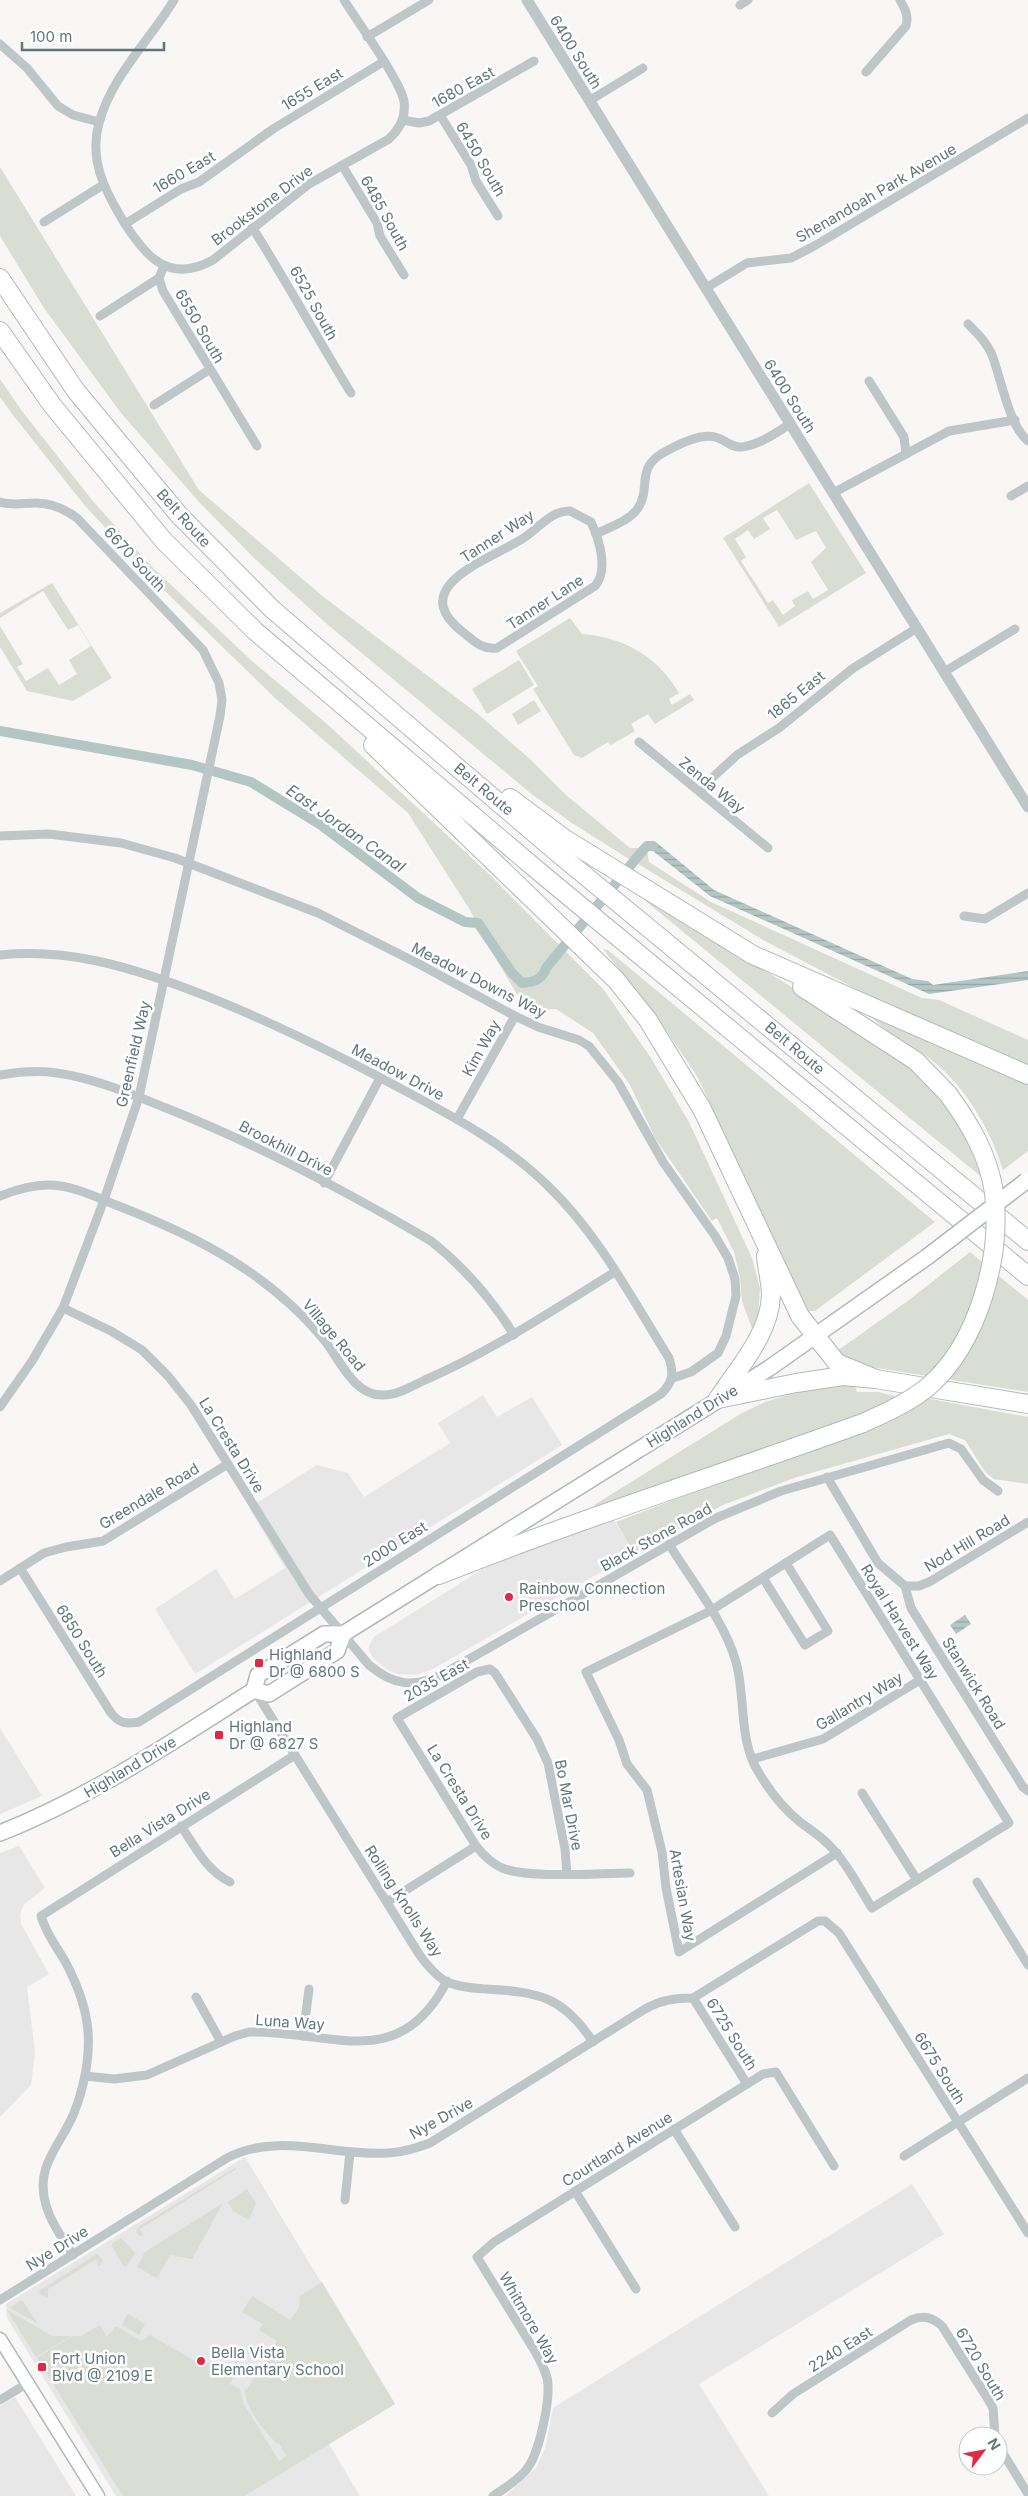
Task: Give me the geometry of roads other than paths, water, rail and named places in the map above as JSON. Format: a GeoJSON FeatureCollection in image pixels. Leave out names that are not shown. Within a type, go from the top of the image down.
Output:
{"type":"FeatureCollection","features":[{"type":"Feature","properties":{"kind":"highway","name":"Belt Route"},"geometry":{"type":"LineString","coordinates":[[0,278],[76,391],[179,515],[272,609],[562,856],[1028,1241]]}},
{"type":"Feature","properties":{"kind":"highway","name":"Belt Route"},"geometry":{"type":"LineString","coordinates":[[0,331],[52,405],[164,540],[255,631],[551,881],[1028,1276]]}},
{"type":"Feature","properties":{"kind":"highway"},"geometry":{"type":"LineString","coordinates":[[255,631],[616,980],[648,1020],[702,1109],[800,1316],[815,1338],[837,1363],[876,1379]]}},
{"type":"Feature","properties":{"kind":"highway"},"geometry":{"type":"LineString","coordinates":[[351,676],[565,839],[753,955],[916,1061],[948,1094],[971,1126],[985,1159],[994,1193],[995,1233],[989,1276],[974,1324],[954,1358],[929,1386],[894,1409],[863,1423],[572,1524],[439,1575]]}},
{"type":"Feature","properties":{"kind":"highway"},"geometry":{"type":"LineString","coordinates":[[753,955],[1028,1075]]}},
{"type":"Feature","properties":{"kind":"highway"},"geometry":{"type":"LineString","coordinates":[[718,1399],[755,1345],[767,1318],[771,1295],[764,1241]]}},
{"type":"Feature","properties":{"kind":"highway"},"geometry":{"type":"LineString","coordinates":[[718,1399],[796,1383],[843,1376],[876,1379],[1028,1404]]}},
{"type":"Feature","properties":{"kind":"main road","name":"Highland Drive"},"geometry":{"type":"LineString","coordinates":[[0,1833],[44,1814],[95,1788],[254,1690],[258,1675],[324,1634],[343,1634],[815,1338],[928,1256],[1027,1180]]}},
{"type":"Feature","properties":{"kind":"main road","name":"Highland Drive"},"geometry":{"type":"LineString","coordinates":[[254,1690],[269,1694],[337,1651],[343,1634]]}},
{"type":"Feature","properties":{"kind":"main road"},"geometry":{"type":"LineString","coordinates":[[0,2339],[98,2496]]}},
{"type":"Feature","properties":{"kind":"street"},"geometry":{"type":"LineString","coordinates":[[164,266],[146,255],[125,224],[104,185],[96,154],[99,122],[113,90],[174,0]]}},
{"type":"Feature","properties":{"kind":"street"},"geometry":{"type":"LineString","coordinates":[[344,0],[403,96],[402,120]]}},
{"type":"Feature","properties":{"kind":"street"},"geometry":{"type":"LineString","coordinates":[[367,37],[429,0]]}},
{"type":"Feature","properties":{"kind":"street","name":"6400 South"},"geometry":{"type":"LineString","coordinates":[[527,0],[1028,807]]}},
{"type":"Feature","properties":{"kind":"street"},"geometry":{"type":"LineString","coordinates":[[740,5],[748,0]]}},
{"type":"Feature","properties":{"kind":"street"},"geometry":{"type":"LineString","coordinates":[[866,72],[906,26],[908,20],[900,0]]}},
{"type":"Feature","properties":{"kind":"street"},"geometry":{"type":"LineString","coordinates":[[0,44],[27,68],[58,106],[73,115],[99,122]]}},
{"type":"Feature","properties":{"kind":"street","name":"1680 East"},"geometry":{"type":"LineString","coordinates":[[402,120],[424,123],[534,61]]}},
{"type":"Feature","properties":{"kind":"street","name":"1655 East"},"geometry":{"type":"LineString","coordinates":[[256,142],[280,125],[383,62]]}},
{"type":"Feature","properties":{"kind":"street"},"geometry":{"type":"LineString","coordinates":[[589,101],[643,68]]}},
{"type":"Feature","properties":{"kind":"street","name":"6450 South"},"geometry":{"type":"LineString","coordinates":[[440,115],[471,165],[476,181],[498,216]]}},
{"type":"Feature","properties":{"kind":"street","name":"Shenandoah Park Avenue"},"geometry":{"type":"LineString","coordinates":[[706,288],[747,263],[791,258],[816,245],[1028,118]]}},
{"type":"Feature","properties":{"kind":"street","name":"Brookstone Drive"},"geometry":{"type":"LineString","coordinates":[[164,266],[186,269],[206,264],[294,194],[389,139],[397,130],[402,120]]}},
{"type":"Feature","properties":{"kind":"street","name":"1660 East"},"geometry":{"type":"LineString","coordinates":[[125,224],[181,188],[198,182],[256,142]]}},
{"type":"Feature","properties":{"kind":"street","name":"6485 South"},"geometry":{"type":"LineString","coordinates":[[342,165],[377,223],[380,236],[404,275]]}},
{"type":"Feature","properties":{"kind":"street"},"geometry":{"type":"LineString","coordinates":[[44,222],[104,185]]}},
{"type":"Feature","properties":{"kind":"street","name":"6525 South"},"geometry":{"type":"LineString","coordinates":[[252,227],[289,285],[297,303],[351,393]]}},
{"type":"Feature","properties":{"kind":"street","name":"6550 South"},"geometry":{"type":"LineString","coordinates":[[164,266],[160,278],[163,291],[209,370],[257,446]]}},
{"type":"Feature","properties":{"kind":"street"},"geometry":{"type":"LineString","coordinates":[[100,316],[160,278]]}},
{"type":"Feature","properties":{"kind":"street"},"geometry":{"type":"LineString","coordinates":[[968,324],[991,354],[1014,420],[1020,433],[1028,441]]}},
{"type":"Feature","properties":{"kind":"street"},"geometry":{"type":"LineString","coordinates":[[154,404],[209,370]]}},
{"type":"Feature","properties":{"kind":"street"},"geometry":{"type":"LineString","coordinates":[[869,381],[904,437],[906,454]]}},
{"type":"Feature","properties":{"kind":"street"},"geometry":{"type":"LineString","coordinates":[[833,493],[949,431],[1014,420]]}},
{"type":"Feature","properties":{"kind":"street"},"geometry":{"type":"LineString","coordinates":[[596,534],[637,510],[641,502],[646,472],[651,463],[662,454],[705,436],[717,437],[733,446],[744,447],[769,437],[790,424]]}},
{"type":"Feature","properties":{"kind":"street"},"geometry":{"type":"LineString","coordinates":[[1011,496],[1028,486]]}},
{"type":"Feature","properties":{"kind":"street","name":"6670 South"},"geometry":{"type":"LineString","coordinates":[[0,502],[48,504],[69,512],[77,518],[203,650],[219,684]]}},
{"type":"Feature","properties":{"kind":"street","name":"Tanner Way"},"geometry":{"type":"LineString","coordinates":[[442,598],[447,586],[475,564],[521,540],[559,512],[570,511],[578,513],[591,522],[596,534]]}},
{"type":"Feature","properties":{"kind":"street","name":"Tanner Lane"},"geometry":{"type":"LineString","coordinates":[[442,598],[444,612],[455,627],[482,647],[500,646],[596,586],[602,572],[596,534]]}},
{"type":"Feature","properties":{"kind":"street","name":"1865 East"},"geometry":{"type":"LineString","coordinates":[[701,793],[712,778],[737,755],[779,728],[852,669],[917,628]]}},
{"type":"Feature","properties":{"kind":"street"},"geometry":{"type":"LineString","coordinates":[[944,672],[1015,629]]}},
{"type":"Feature","properties":{"kind":"street","name":"Greenfield Way"},"geometry":{"type":"LineString","coordinates":[[0,1407],[32,1361],[62,1308],[104,1200],[139,1097],[210,768],[222,700],[219,684]]}},
{"type":"Feature","properties":{"kind":"street","name":"Zenda Way"},"geometry":{"type":"LineString","coordinates":[[639,742],[768,848]]}},
{"type":"Feature","properties":{"kind":"street","name":"Meadow Downs Way"},"geometry":{"type":"LineString","coordinates":[[0,836],[49,834],[121,843],[189,863],[318,913],[419,964],[515,1016],[538,1027],[578,1040],[589,1046],[603,1060],[631,1103],[663,1162],[728,1258],[735,1279],[736,1296],[722,1346],[712,1359],[691,1372],[673,1378]]}},
{"type":"Feature","properties":{"kind":"street"},"geometry":{"type":"LineString","coordinates":[[964,916],[985,919],[1028,893]]}},
{"type":"Feature","properties":{"kind":"street","name":"Meadow Drive"},"geometry":{"type":"LineString","coordinates":[[0,955],[18,953],[62,954],[104,962],[165,980],[284,1028],[458,1119],[521,1161],[574,1212],[615,1272],[669,1358],[673,1378]]}},
{"type":"Feature","properties":{"kind":"street","name":"Kim Way"},"geometry":{"type":"LineString","coordinates":[[458,1119],[515,1016]]}},
{"type":"Feature","properties":{"kind":"street","name":"Brookhill Drive"},"geometry":{"type":"LineString","coordinates":[[0,1075],[33,1072],[56,1073],[80,1078],[139,1097],[243,1140],[431,1242],[457,1262],[480,1286],[514,1335]]}},
{"type":"Feature","properties":{"kind":"street"},"geometry":{"type":"LineString","coordinates":[[324,1183],[380,1078]]}},
{"type":"Feature","properties":{"kind":"street","name":"Village Road"},"geometry":{"type":"LineString","coordinates":[[0,1196],[27,1187],[48,1185],[68,1187],[168,1225],[213,1248],[255,1275],[292,1306],[324,1340],[358,1386],[372,1394],[396,1393],[444,1372],[514,1335],[615,1272]]}},
{"type":"Feature","properties":{"kind":"street","name":"La Cresta Drive"},"geometry":{"type":"LineString","coordinates":[[62,1308],[111,1331],[142,1350],[168,1376],[191,1406],[309,1594],[343,1634]]}},
{"type":"Feature","properties":{"kind":"street","name":"2000 East"},"geometry":{"type":"LineString","coordinates":[[125,1724],[139,1722],[661,1394],[669,1386],[673,1378]]}},
{"type":"Feature","properties":{"kind":"street","name":"Black Stone Road"},"geometry":{"type":"LineString","coordinates":[[343,1634],[379,1673],[401,1682],[426,1682],[669,1544],[740,1508],[827,1477],[942,1444],[956,1445],[965,1453],[983,1480],[998,1491]]}},
{"type":"Feature","properties":{"kind":"street","name":"Greendale Road"},"geometry":{"type":"LineString","coordinates":[[0,1581],[44,1553],[103,1541],[228,1464]]}},
{"type":"Feature","properties":{"kind":"street"},"geometry":{"type":"LineString","coordinates":[[827,1477],[878,1563],[905,1586]]}},
{"type":"Feature","properties":{"kind":"street","name":"Nod Hill Road"},"geometry":{"type":"LineString","coordinates":[[905,1586],[919,1586],[931,1581],[1028,1522]]}},
{"type":"Feature","properties":{"kind":"street","name":"Royal Harvest Way"},"geometry":{"type":"LineString","coordinates":[[586,1672],[710,1611],[830,1535],[1009,1823],[872,1908],[837,1853]]}},
{"type":"Feature","properties":{"kind":"street"},"geometry":{"type":"LineString","coordinates":[[669,1544],[722,1629],[736,1660],[747,1742],[758,1772],[789,1812],[826,1841],[837,1853]]}},
{"type":"Feature","properties":{"kind":"street"},"geometry":{"type":"LineString","coordinates":[[763,1578],[805,1645],[828,1630],[786,1563]]}},
{"type":"Feature","properties":{"kind":"street","name":"6850 South"},"geometry":{"type":"LineString","coordinates":[[20,1568],[111,1714],[125,1724]]}},
{"type":"Feature","properties":{"kind":"street","name":"Stanwick Road"},"geometry":{"type":"LineString","coordinates":[[905,1586],[911,1608],[1023,1787],[1028,1791]]}},
{"type":"Feature","properties":{"kind":"street","name":"2035 East"},"geometry":{"type":"LineString","coordinates":[[397,1718],[477,1672],[490,1669]]}},
{"type":"Feature","properties":{"kind":"street","name":"Bo Mar Drive"},"geometry":{"type":"LineString","coordinates":[[490,1669],[500,1678],[538,1739],[548,1764],[565,1849],[567,1874]]}},
{"type":"Feature","properties":{"kind":"street","name":"Artesian Way"},"geometry":{"type":"LineString","coordinates":[[586,1672],[619,1740],[627,1764],[647,1790],[662,1852],[666,1888],[679,1952],[837,1853]]}},
{"type":"Feature","properties":{"kind":"street","name":"Gallantry Way"},"geometry":{"type":"LineString","coordinates":[[753,1759],[823,1739],[920,1680]]}},
{"type":"Feature","properties":{"kind":"street","name":"Rolling Knolls Way"},"geometry":{"type":"LineString","coordinates":[[254,1690],[427,1964],[447,1982],[468,1987],[536,1994],[566,2010],[579,2022],[593,2042]]}},
{"type":"Feature","properties":{"kind":"street","name":"La Cresta Drive"},"geometry":{"type":"LineString","coordinates":[[397,1718],[476,1846],[486,1858],[495,1864],[515,1872],[567,1874],[630,1873]]}},
{"type":"Feature","properties":{"kind":"street","name":"Bella Vista Drive"},"geometry":{"type":"LineString","coordinates":[[85,2076],[88,2054],[85,2010],[77,1985],[45,1930],[41,1916],[295,1754]]}},
{"type":"Feature","properties":{"kind":"street"},"geometry":{"type":"LineString","coordinates":[[862,1792],[917,1880]]}},
{"type":"Feature","properties":{"kind":"street"},"geometry":{"type":"LineString","coordinates":[[181,1826],[206,1864],[217,1876],[230,1882]]}},
{"type":"Feature","properties":{"kind":"street"},"geometry":{"type":"LineString","coordinates":[[387,1902],[476,1846]]}},
{"type":"Feature","properties":{"kind":"street"},"geometry":{"type":"LineString","coordinates":[[977,1882],[1028,1964]]}},
{"type":"Feature","properties":{"kind":"street","name":"Nye Drive"},"geometry":{"type":"LineString","coordinates":[[0,2300],[228,2158],[244,2150],[281,2144],[350,2152],[391,2153],[411,2150],[430,2143],[659,2002],[672,1998],[693,1998],[811,1924],[825,1921]]}},
{"type":"Feature","properties":{"kind":"street","name":"6675 South"},"geometry":{"type":"LineString","coordinates":[[825,1921],[839,1933],[1028,2233]]}},
{"type":"Feature","properties":{"kind":"street","name":"Luna Way"},"geometry":{"type":"LineString","coordinates":[[85,2076],[114,2080],[147,2075],[221,2042],[249,2032],[359,2042],[391,2037],[407,2030],[421,2019],[433,2006],[447,1982]]}},
{"type":"Feature","properties":{"kind":"street"},"geometry":{"type":"LineString","coordinates":[[303,2036],[309,1989]]}},
{"type":"Feature","properties":{"kind":"street"},"geometry":{"type":"LineString","coordinates":[[196,1997],[221,2042]]}},
{"type":"Feature","properties":{"kind":"street","name":"6725 South"},"geometry":{"type":"LineString","coordinates":[[693,1998],[747,2084]]}},
{"type":"Feature","properties":{"kind":"street","name":"Courtland Avenue"},"geometry":{"type":"LineString","coordinates":[[477,2257],[494,2242],[763,2074],[776,2072],[834,2166]]}},
{"type":"Feature","properties":{"kind":"street"},"geometry":{"type":"LineString","coordinates":[[73,2255],[48,2210],[43,2183],[46,2164],[73,2115],[85,2076]]}},
{"type":"Feature","properties":{"kind":"street"},"geometry":{"type":"LineString","coordinates":[[904,2156],[1028,2078]]}},
{"type":"Feature","properties":{"kind":"street"},"geometry":{"type":"LineString","coordinates":[[674,2129],[735,2227]]}},
{"type":"Feature","properties":{"kind":"street"},"geometry":{"type":"LineString","coordinates":[[345,2200],[350,2152]]}},
{"type":"Feature","properties":{"kind":"street"},"geometry":{"type":"LineString","coordinates":[[575,2191],[636,2289]]}},
{"type":"Feature","properties":{"kind":"street","name":"Whitmore Way"},"geometry":{"type":"LineString","coordinates":[[477,2257],[536,2353],[544,2369],[548,2385],[537,2451],[528,2468],[515,2481],[493,2496]]}},
{"type":"Feature","properties":{"kind":"street","name":"2240 East"},"geometry":{"type":"LineString","coordinates":[[772,2413],[801,2389],[911,2320],[926,2316]]}},
{"type":"Feature","properties":{"kind":"street","name":"6720 South"},"geometry":{"type":"LineString","coordinates":[[926,2316],[934,2319],[942,2326],[990,2404],[994,2416],[994,2426]]}},
{"type":"Feature","properties":{"kind":"street"},"geometry":{"type":"LineString","coordinates":[[0,2400],[28,2383]]}},
{"type":"Feature","properties":{"kind":"street"},"geometry":{"type":"LineString","coordinates":[[1008,2461],[1028,2494]]}},
{"type":"Feature","properties":{"kind":"waterway","name":"East Jordan Canal"},"geometry":{"type":"LineString","coordinates":[[0,731],[192,765],[251,782],[321,825],[418,898],[465,922],[478,923],[512,973],[522,983],[540,978],[546,968],[639,855],[647,846],[653,846]]}},
{"type":"Feature","properties":{"kind":"place","name":"Rainbow Connection Preschool"},"geometry":{"type":"Point","coordinates":[509,1597]}},
{"type":"Feature","properties":{"kind":"place","name":"Highland Dr @ 6800 S"},"geometry":{"type":"Point","coordinates":[259,1663]}},
{"type":"Feature","properties":{"kind":"place","name":"Highland Dr @ 6827 S"},"geometry":{"type":"Point","coordinates":[219,1735]}},
{"type":"Feature","properties":{"kind":"place","name":"Bella Vista Elementary School"},"geometry":{"type":"Point","coordinates":[201,2361]}},
{"type":"Feature","properties":{"kind":"place","name":"Fort Union Blvd @ 2109 E"},"geometry":{"type":"Point","coordinates":[42,2367]}}]}
